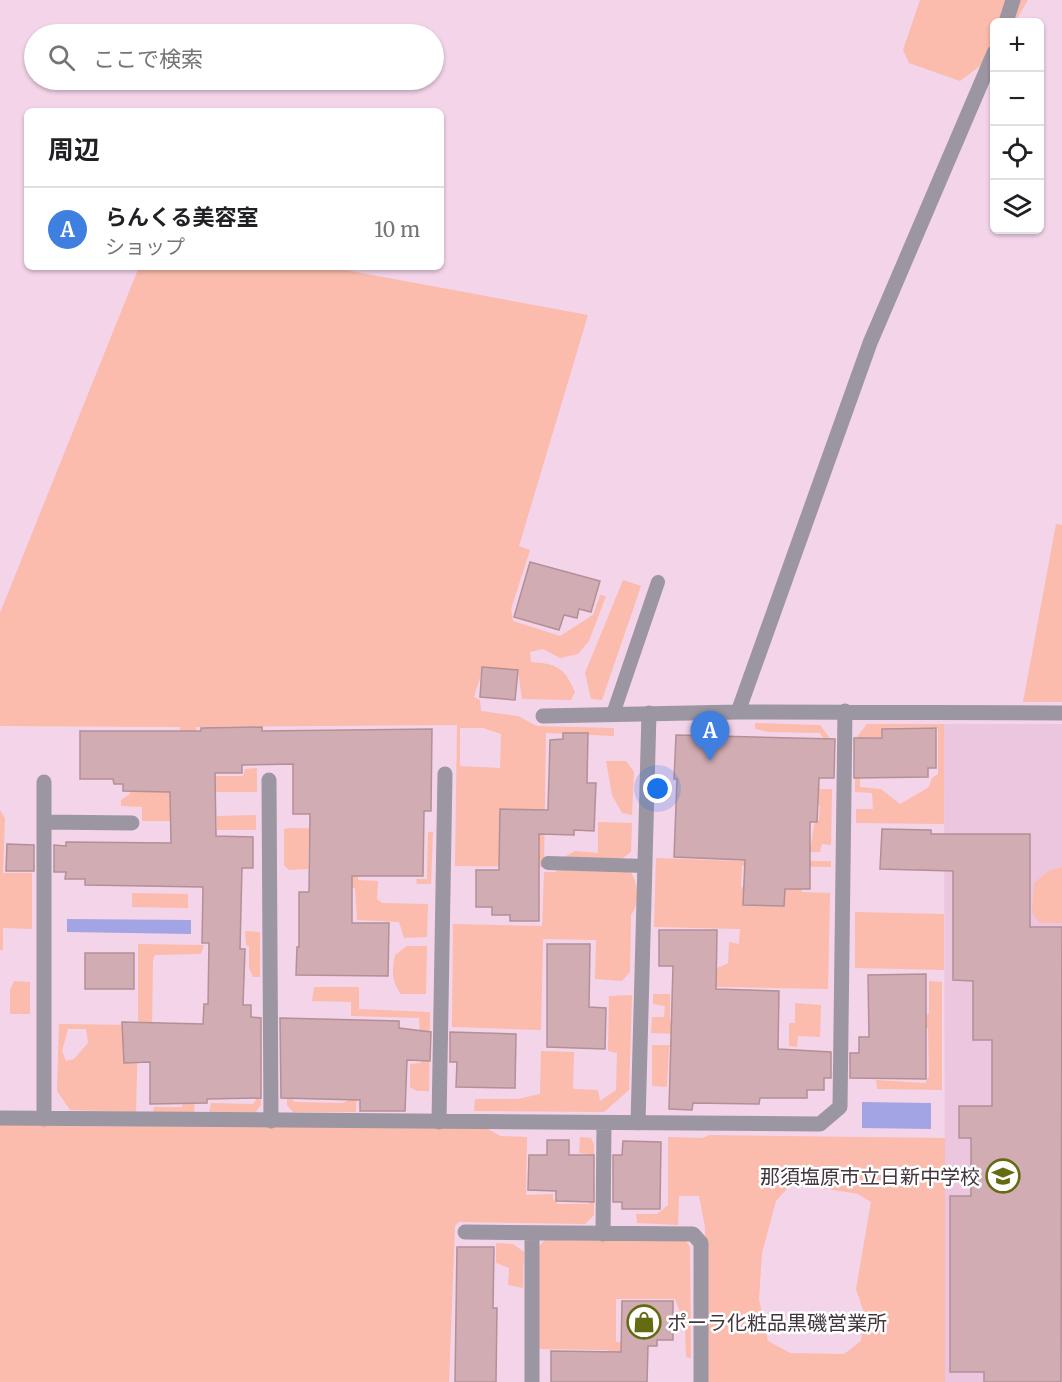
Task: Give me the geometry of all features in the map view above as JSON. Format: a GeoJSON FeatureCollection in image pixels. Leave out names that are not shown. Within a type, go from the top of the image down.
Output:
{"type":"FeatureCollection","features":[{"type":"Feature","properties":{"kind":"street"},"geometry":{"type":"LineString","coordinates":[[1007,18],[1013,0]]}},
{"type":"Feature","properties":{"kind":"street"},"geometry":{"type":"LineString","coordinates":[[738,712],[870,342],[990,62]]}},
{"type":"Feature","properties":{"kind":"street"},"geometry":{"type":"LineString","coordinates":[[0,1118],[820,1124],[840,1107],[844,711]]}},
{"type":"Feature","properties":{"kind":"street"},"geometry":{"type":"LineString","coordinates":[[543,716],[844,711],[1062,713]]}},
{"type":"Feature","properties":{"kind":"street"},"geometry":{"type":"LineString","coordinates":[[638,1123],[649,713]]}},
{"type":"Feature","properties":{"kind":"street"},"geometry":{"type":"LineString","coordinates":[[439,1122],[445,774]]}},
{"type":"Feature","properties":{"kind":"street"},"geometry":{"type":"LineString","coordinates":[[269,780],[271,1121]]}},
{"type":"Feature","properties":{"kind":"street"},"geometry":{"type":"LineString","coordinates":[[44,783],[44,1119]]}},
{"type":"Feature","properties":{"kind":"street"},"geometry":{"type":"LineString","coordinates":[[44,822],[132,824]]}},
{"type":"Feature","properties":{"kind":"street"},"geometry":{"type":"LineString","coordinates":[[603,1234],[604,1123]]}},
{"type":"Feature","properties":{"kind":"street"},"geometry":{"type":"LineString","coordinates":[[465,1232],[693,1234],[701,1243],[701,1382]]}},
{"type":"Feature","properties":{"kind":"street"},"geometry":{"type":"LineString","coordinates":[[532,1233],[532,1382]]}},
{"type":"Feature","properties":{"kind":"lane"},"geometry":{"type":"LineString","coordinates":[[613,714],[658,582]]}},
{"type":"Feature","properties":{"kind":"lane"},"geometry":{"type":"LineString","coordinates":[[548,863],[645,866]]}},
{"type":"Feature","properties":{"kind":"shaded area"},"geometry":{"type":"Polygon","coordinates":[[[920,0],[1028,0],[1017,18],[990,18],[990,55],[980,66],[960,81],[909,63],[903,50],[920,0]]]}},
{"type":"Feature","properties":{"kind":"shaded area"},"geometry":{"type":"Polygon","coordinates":[[[138,270],[345,270],[588,315],[519,546],[530,550],[511,609],[513,621],[560,636],[593,615],[600,595],[606,596],[589,641],[578,654],[560,658],[543,649],[530,652],[531,662],[547,664],[563,672],[575,692],[571,700],[522,699],[518,670],[483,668],[474,697],[480,700],[481,711],[518,716],[537,726],[614,728],[614,736],[546,733],[544,867],[455,866],[457,725],[196,727],[197,776],[243,776],[245,769],[257,768],[257,792],[197,792],[196,821],[142,821],[142,807],[121,806],[121,800],[130,794],[130,783],[180,753],[180,727],[0,726],[0,613],[138,270]],[[460,728],[460,766],[500,768],[501,734],[483,728],[460,728]]]}},
{"type":"Feature","properties":{"kind":"shaded area"},"geometry":{"type":"Polygon","coordinates":[[[1056,524],[1062,525],[1062,702],[1023,702],[1056,524]]]}},
{"type":"Feature","properties":{"kind":"shaded area"},"geometry":{"type":"Polygon","coordinates":[[[623,580],[641,586],[602,700],[591,699],[585,673],[623,580]]]}},
{"type":"Feature","properties":{"kind":"shaded area"},"geometry":{"type":"Polygon","coordinates":[[[755,723],[820,725],[832,741],[832,774],[818,774],[820,789],[832,789],[831,845],[822,844],[820,852],[787,852],[786,847],[811,846],[814,824],[819,820],[820,805],[751,804],[753,768],[768,768],[769,777],[815,778],[816,772],[823,769],[824,739],[820,733],[768,732],[755,729],[755,723]]]}},
{"type":"Feature","properties":{"kind":"shaded area"},"geometry":{"type":"Polygon","coordinates":[[[867,724],[944,724],[944,824],[856,823],[856,809],[873,809],[872,793],[855,792],[855,739],[867,724]],[[934,727],[883,728],[881,737],[860,738],[860,787],[881,789],[900,804],[929,787],[932,778],[938,774],[938,729],[934,727]]]}},
{"type":"Feature","properties":{"kind":"shaded area","name":"那須塩原市立日新中学校"},"geometry":{"type":"Polygon","coordinates":[[[944,724],[1062,724],[1062,1382],[945,1382],[944,724]]]}},
{"type":"Feature","properties":{"kind":"shaded area"},"geometry":{"type":"Polygon","coordinates":[[[606,761],[626,761],[634,772],[632,815],[622,813],[612,795],[606,761]]]}},
{"type":"Feature","properties":{"kind":"shaded area"},"geometry":{"type":"Polygon","coordinates":[[[0,810],[5,818],[3,873],[32,873],[32,929],[3,928],[3,950],[0,950],[0,810]]]}},
{"type":"Feature","properties":{"kind":"shaded area"},"geometry":{"type":"Polygon","coordinates":[[[256,815],[256,830],[217,830],[217,816],[256,815]]]}},
{"type":"Feature","properties":{"kind":"shaded area"},"geometry":{"type":"Polygon","coordinates":[[[598,822],[632,823],[631,852],[623,858],[617,858],[629,868],[637,892],[635,908],[631,915],[630,972],[622,981],[595,979],[596,940],[543,939],[541,1030],[452,1027],[453,924],[542,926],[544,872],[556,872],[561,859],[575,851],[598,853],[598,822]]]}},
{"type":"Feature","properties":{"kind":"shaded area"},"geometry":{"type":"Polygon","coordinates":[[[284,829],[336,829],[336,833],[309,833],[308,869],[289,870],[284,865],[284,829]]]}},
{"type":"Feature","properties":{"kind":"shaded area"},"geometry":{"type":"Polygon","coordinates":[[[428,832],[433,832],[431,884],[417,884],[416,879],[427,879],[428,832]]]}},
{"type":"Feature","properties":{"kind":"shaded area"},"geometry":{"type":"Polygon","coordinates":[[[743,845],[748,861],[831,861],[831,867],[742,866],[741,887],[744,888],[744,905],[784,906],[785,875],[801,882],[802,892],[830,893],[828,989],[680,986],[728,963],[729,942],[739,944],[740,929],[654,927],[656,858],[742,861],[743,845]]]}},
{"type":"Feature","properties":{"kind":"shaded area"},"geometry":{"type":"Polygon","coordinates":[[[1062,867],[1062,923],[1040,923],[1032,913],[1034,883],[1048,871],[1062,867]]]}},
{"type":"Feature","properties":{"kind":"shaded area"},"geometry":{"type":"Polygon","coordinates":[[[358,868],[358,880],[378,881],[377,899],[382,903],[428,904],[427,937],[404,938],[399,922],[357,920],[355,888],[312,887],[358,868]]]}},
{"type":"Feature","properties":{"kind":"shaded area"},"geometry":{"type":"Polygon","coordinates":[[[132,893],[188,894],[188,908],[132,907],[132,893]]]}},
{"type":"Feature","properties":{"kind":"shaded area"},"geometry":{"type":"Polygon","coordinates":[[[855,912],[944,914],[944,970],[855,968],[855,912]]]}},
{"type":"Feature","properties":{"kind":"shaded area"},"geometry":{"type":"Polygon","coordinates":[[[245,931],[260,932],[260,977],[253,977],[249,968],[249,946],[246,945],[245,931]]]}},
{"type":"Feature","properties":{"kind":"shaded area"},"geometry":{"type":"Polygon","coordinates":[[[138,944],[204,945],[201,954],[155,955],[153,960],[152,1034],[138,1034],[136,1112],[70,1110],[57,1091],[59,1024],[138,1025],[138,944]],[[68,1029],[62,1051],[66,1061],[74,1059],[88,1043],[86,1029],[68,1029]]]}},
{"type":"Feature","properties":{"kind":"shaded area"},"geometry":{"type":"Polygon","coordinates":[[[407,946],[427,946],[426,994],[401,994],[395,985],[393,971],[395,955],[407,946]]]}},
{"type":"Feature","properties":{"kind":"shaded area"},"geometry":{"type":"Polygon","coordinates":[[[14,981],[30,982],[30,1014],[10,1014],[10,990],[14,981]]]}},
{"type":"Feature","properties":{"kind":"shaded area"},"geometry":{"type":"Polygon","coordinates":[[[929,981],[942,982],[942,1090],[877,1089],[876,1080],[925,1083],[929,1076],[928,1028],[887,1027],[925,1018],[929,1013],[929,981]]]}},
{"type":"Feature","properties":{"kind":"shaded area"},"geometry":{"type":"Polygon","coordinates":[[[314,987],[359,987],[359,1009],[430,1012],[429,1091],[417,1091],[410,1087],[410,1064],[421,1063],[419,1018],[351,1016],[351,1002],[312,1001],[314,987]]]}},
{"type":"Feature","properties":{"kind":"shaded area"},"geometry":{"type":"Polygon","coordinates":[[[653,994],[670,994],[670,1021],[730,1048],[669,1047],[667,1087],[652,1086],[652,1045],[675,1045],[676,1034],[651,1033],[652,1017],[664,1017],[665,1006],[653,1004],[653,994]]]}},
{"type":"Feature","properties":{"kind":"shaded area"},"geometry":{"type":"Polygon","coordinates":[[[632,995],[629,1090],[604,1112],[474,1111],[475,1099],[518,1099],[540,1094],[541,1051],[574,1052],[573,1089],[598,1090],[600,1101],[616,1090],[617,1053],[608,1051],[609,996],[632,995]]]}},
{"type":"Feature","properties":{"kind":"shaded area"},"geometry":{"type":"Polygon","coordinates":[[[795,1003],[821,1005],[820,1037],[798,1036],[797,1047],[789,1046],[789,1023],[795,1023],[795,1003]]]}},
{"type":"Feature","properties":{"kind":"shaded area"},"geometry":{"type":"Polygon","coordinates":[[[259,1055],[261,1105],[254,1114],[209,1114],[211,1103],[253,1104],[257,1098],[255,1059],[259,1055]]]}},
{"type":"Feature","properties":{"kind":"shaded area"},"geometry":{"type":"Polygon","coordinates":[[[287,1071],[291,1098],[295,1102],[343,1103],[348,1100],[348,1078],[357,1078],[356,1112],[293,1112],[287,1105],[287,1071]]]}},
{"type":"Feature","properties":{"kind":"shaded area"},"geometry":{"type":"Polygon","coordinates":[[[184,1101],[195,1101],[194,1114],[153,1113],[154,1107],[182,1107],[184,1101]]]}},
{"type":"Feature","properties":{"kind":"shaded area"},"geometry":{"type":"Polygon","coordinates":[[[0,1123],[480,1125],[501,1136],[527,1137],[526,1195],[553,1194],[553,1199],[558,1204],[589,1204],[590,1154],[579,1153],[580,1137],[591,1138],[594,1144],[594,1215],[585,1224],[459,1222],[455,1226],[449,1382],[0,1382],[0,1123]]]}},
{"type":"Feature","properties":{"kind":"shaded area"},"geometry":{"type":"Polygon","coordinates":[[[710,1135],[945,1138],[945,1382],[706,1382],[705,1227],[699,1196],[679,1196],[678,1225],[637,1223],[636,1214],[657,1214],[668,1205],[668,1137],[702,1138],[710,1135]],[[792,1183],[776,1201],[762,1253],[759,1299],[768,1341],[790,1353],[844,1354],[861,1341],[864,1313],[856,1289],[871,1202],[858,1194],[792,1183]]]}},
{"type":"Feature","properties":{"kind":"shaded area"},"geometry":{"type":"Polygon","coordinates":[[[546,1239],[685,1240],[690,1247],[691,1358],[686,1357],[685,1325],[675,1299],[616,1299],[616,1342],[637,1343],[609,1370],[608,1350],[536,1349],[537,1248],[546,1239]]]}},
{"type":"Feature","properties":{"kind":"shaded area"},"geometry":{"type":"Polygon","coordinates":[[[496,1243],[513,1244],[524,1252],[523,1288],[508,1285],[509,1268],[496,1263],[496,1243]]]}},
{"type":"Feature","properties":{"kind":"water"},"geometry":{"type":"Polygon","coordinates":[[[67,919],[191,920],[191,934],[67,932],[67,919]]]}},
{"type":"Feature","properties":{"kind":"water"},"geometry":{"type":"Polygon","coordinates":[[[862,1102],[931,1103],[931,1129],[862,1128],[862,1102]]]}},
{"type":"Feature","properties":{"kind":"building"},"geometry":{"type":"Polygon","coordinates":[[[530,562],[600,581],[591,612],[579,609],[577,618],[564,615],[559,630],[514,617],[530,562]]]}},
{"type":"Feature","properties":{"kind":"building"},"geometry":{"type":"Polygon","coordinates":[[[482,667],[518,670],[515,700],[480,697],[482,667]]]}},
{"type":"Feature","properties":{"kind":"building"},"geometry":{"type":"Polygon","coordinates":[[[262,727],[262,731],[432,729],[431,811],[424,811],[423,876],[352,876],[352,923],[389,923],[388,976],[296,975],[297,947],[299,947],[299,892],[309,892],[310,814],[293,814],[293,764],[242,765],[242,773],[215,773],[216,836],[253,837],[253,868],[242,868],[240,949],[245,949],[243,1005],[251,1005],[251,1017],[261,1018],[261,1098],[207,1099],[207,1103],[150,1104],[150,1062],[124,1063],[122,1022],[203,1024],[204,1004],[208,1004],[209,943],[202,943],[203,887],[85,885],[85,879],[65,879],[66,872],[54,872],[54,845],[66,846],[66,842],[171,843],[170,792],[123,791],[123,784],[114,784],[113,779],[80,779],[80,731],[201,731],[201,728],[262,727]]]}},
{"type":"Feature","properties":{"kind":"building"},"geometry":{"type":"Polygon","coordinates":[[[936,728],[936,768],[928,768],[928,777],[854,778],[854,738],[882,738],[882,729],[936,728]]]}},
{"type":"Feature","properties":{"kind":"building"},"geometry":{"type":"Polygon","coordinates":[[[563,733],[588,733],[587,783],[596,783],[594,831],[574,830],[574,835],[539,834],[539,921],[510,921],[510,915],[492,915],[492,907],[476,907],[476,870],[499,870],[500,809],[548,810],[550,740],[563,739],[563,733]]]}},
{"type":"Feature","properties":{"kind":"building"},"geometry":{"type":"Polygon","coordinates":[[[676,735],[835,739],[834,778],[819,778],[817,822],[810,822],[810,889],[785,889],[784,906],[743,905],[745,860],[674,857],[676,735]]]}},
{"type":"Feature","properties":{"kind":"building","name":"那須塩原市立日新中学校"},"geometry":{"type":"Polygon","coordinates":[[[882,829],[931,830],[931,834],[1030,834],[1030,927],[1062,927],[1061,1382],[984,1382],[984,1372],[950,1372],[950,1196],[971,1196],[971,1138],[959,1138],[959,1106],[992,1106],[992,1040],[973,1040],[973,981],[953,980],[953,871],[880,869],[882,829]]]}},
{"type":"Feature","properties":{"kind":"building"},"geometry":{"type":"Polygon","coordinates":[[[7,844],[34,845],[34,871],[6,871],[7,844]]]}},
{"type":"Feature","properties":{"kind":"building"},"geometry":{"type":"Polygon","coordinates":[[[659,930],[717,930],[716,989],[779,991],[778,1049],[831,1052],[831,1078],[824,1078],[824,1090],[807,1090],[807,1098],[760,1098],[759,1104],[693,1103],[692,1110],[669,1109],[673,966],[659,966],[659,930]]]}},
{"type":"Feature","properties":{"kind":"building"},"geometry":{"type":"Polygon","coordinates":[[[547,944],[590,944],[589,1007],[606,1008],[605,1049],[547,1047],[547,944]]]}},
{"type":"Feature","properties":{"kind":"building"},"geometry":{"type":"Polygon","coordinates":[[[85,953],[134,953],[134,989],[85,989],[85,953]]]}},
{"type":"Feature","properties":{"kind":"building"},"geometry":{"type":"Polygon","coordinates":[[[926,974],[926,1079],[850,1078],[850,1053],[859,1053],[859,1037],[869,1037],[868,975],[926,974]]]}},
{"type":"Feature","properties":{"kind":"building"},"geometry":{"type":"Polygon","coordinates":[[[280,1018],[399,1021],[399,1028],[431,1032],[430,1061],[407,1060],[405,1111],[360,1111],[360,1100],[281,1098],[280,1018]]]}},
{"type":"Feature","properties":{"kind":"building"},"geometry":{"type":"Polygon","coordinates":[[[450,1032],[516,1034],[515,1088],[456,1087],[457,1062],[450,1062],[450,1032]]]}},
{"type":"Feature","properties":{"kind":"building"},"geometry":{"type":"Polygon","coordinates":[[[547,1140],[569,1140],[569,1155],[594,1155],[594,1202],[556,1201],[556,1191],[528,1190],[529,1155],[547,1155],[547,1140]]]}},
{"type":"Feature","properties":{"kind":"building"},"geometry":{"type":"Polygon","coordinates":[[[623,1141],[661,1142],[660,1209],[622,1209],[622,1202],[613,1202],[613,1155],[622,1155],[623,1141]]]}},
{"type":"Feature","properties":{"kind":"building"},"geometry":{"type":"Polygon","coordinates":[[[457,1247],[494,1247],[493,1308],[497,1308],[496,1382],[455,1382],[457,1247]]]}},
{"type":"Feature","properties":{"kind":"building"},"geometry":{"type":"Polygon","coordinates":[[[622,1301],[673,1301],[673,1340],[657,1340],[657,1346],[648,1346],[647,1382],[551,1382],[551,1351],[621,1352],[622,1301]]]}},
{"type":"Feature","properties":{"kind":"place","name":"らんくる美容室"},"geometry":{"type":"Point","coordinates":[710,761]}},
{"type":"Feature","properties":{"kind":"place","name":"那須塩原市立日新中学校"},"geometry":{"type":"Point","coordinates":[1003,1176]}},
{"type":"Feature","properties":{"kind":"place","name":"ポーラ化粧品黒磯営業所"},"geometry":{"type":"Point","coordinates":[644,1322]}}]}
